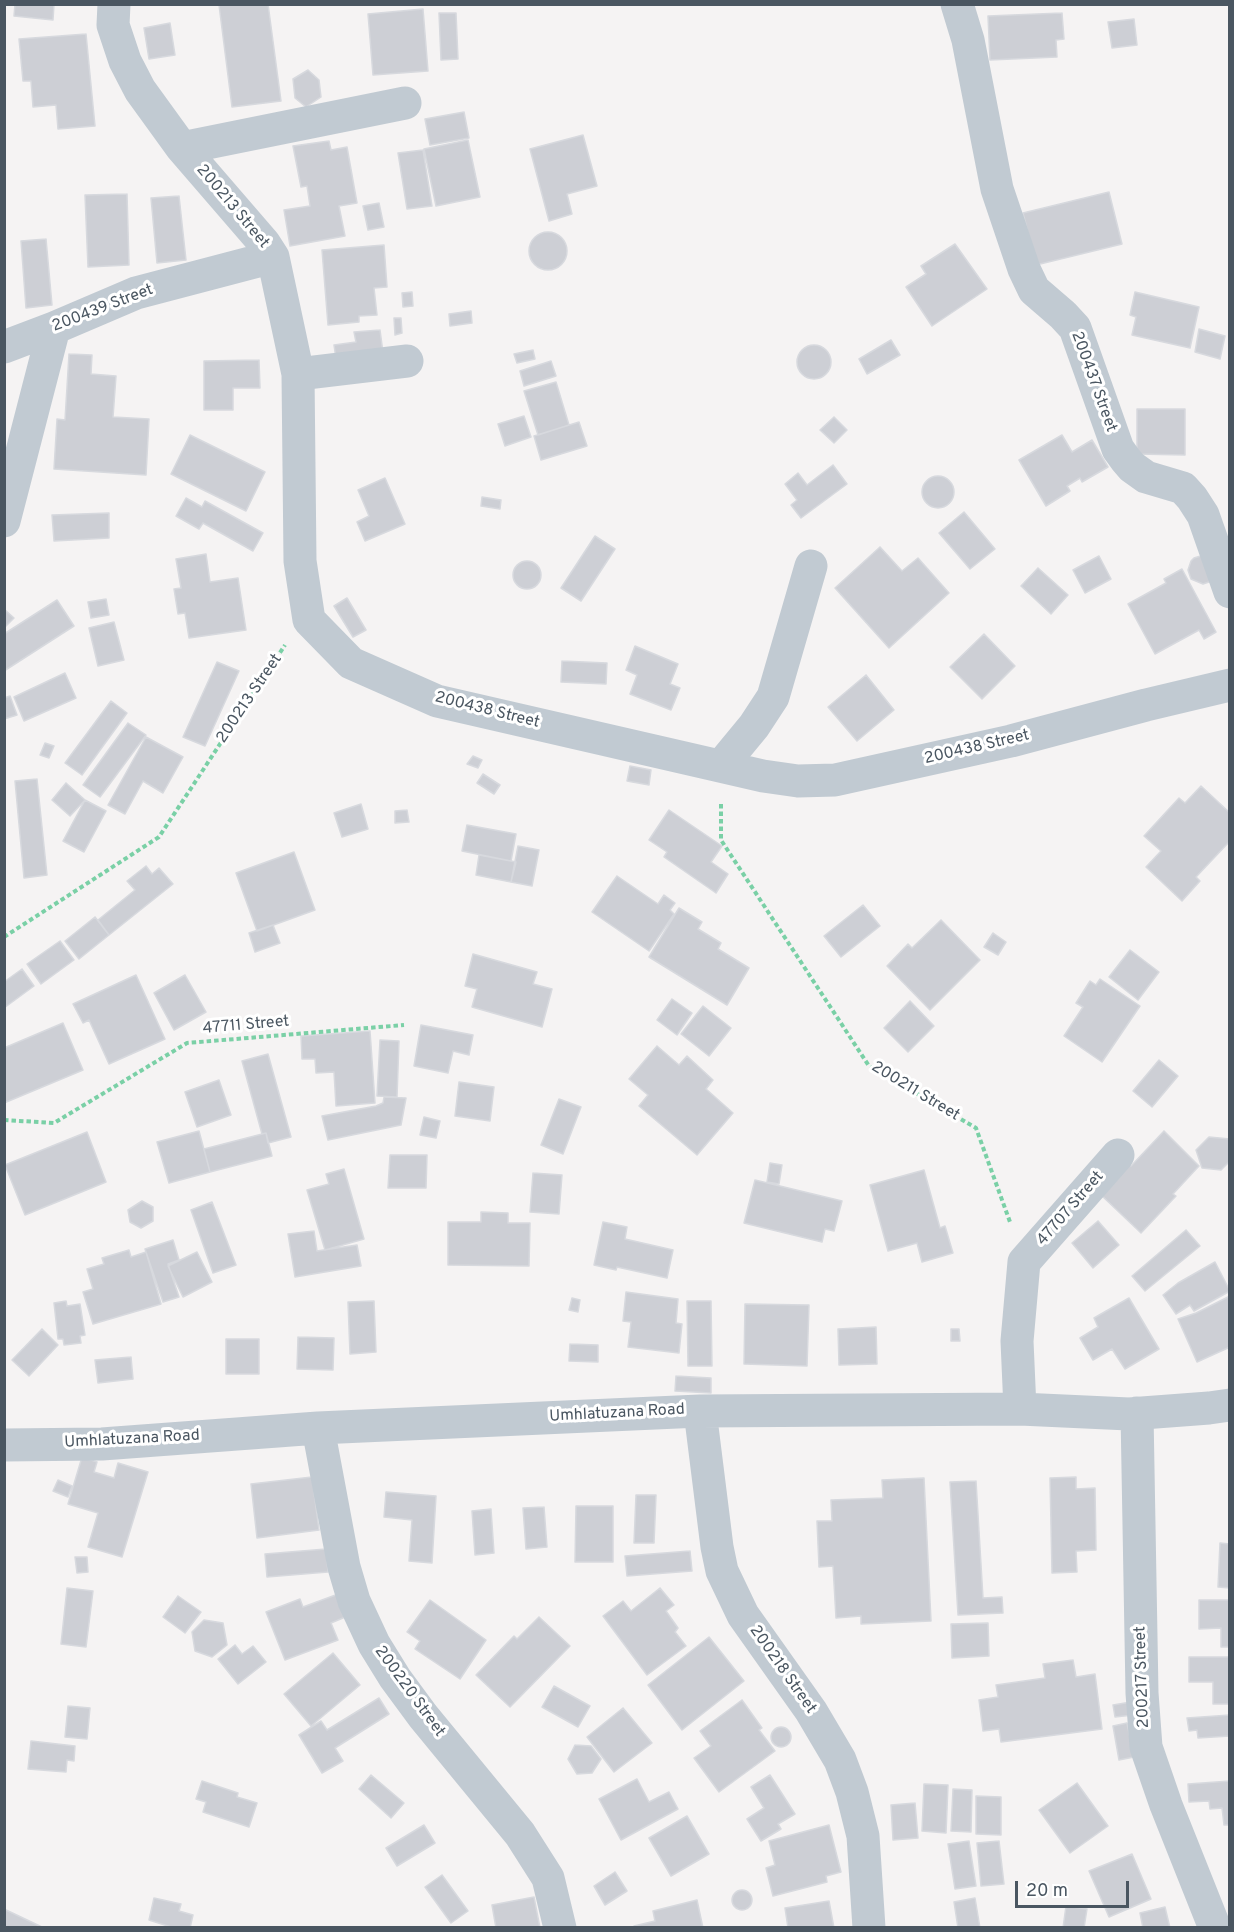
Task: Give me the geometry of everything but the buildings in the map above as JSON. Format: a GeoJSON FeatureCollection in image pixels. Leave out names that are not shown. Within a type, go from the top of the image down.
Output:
{"type":"FeatureCollection","features":[{"type":"Feature","properties":{"kind":"street","name":"200213 Street"},"geometry":{"type":"LineString","coordinates":[[114,4],[113,25],[125,61],[140,90],[182,148],[264,243],[273,257],[298,374],[300,561],[309,620]]}},
{"type":"Feature","properties":{"kind":"street","name":"200437 Street"},"geometry":{"type":"LineString","coordinates":[[957,4],[968,40],[996,189],[1024,269],[1034,290],[1075,328],[1118,449],[1126,460],[1132,468],[1146,477],[1184,488],[1203,515],[1230,592]]}},
{"type":"Feature","properties":{"kind":"street","name":"200213 Street"},"geometry":{"type":"LineString","coordinates":[[182,148],[405,104]]}},
{"type":"Feature","properties":{"kind":"street","name":"200439 Street"},"geometry":{"type":"LineString","coordinates":[[4,347],[136,293],[273,257]]}},
{"type":"Feature","properties":{"kind":"street"},"geometry":{"type":"LineString","coordinates":[[4,521],[54,328]]}},
{"type":"Feature","properties":{"kind":"street"},"geometry":{"type":"LineString","coordinates":[[298,374],[407,361]]}},
{"type":"Feature","properties":{"kind":"street"},"geometry":{"type":"LineString","coordinates":[[721,766],[754,726],[773,697],[811,566]]}},
{"type":"Feature","properties":{"kind":"street","name":"200438 Street"},"geometry":{"type":"LineString","coordinates":[[309,620],[351,663],[438,701],[763,776],[798,781],[835,780],[1011,741],[1230,685]]}},
{"type":"Feature","properties":{"kind":"street","name":"47707 Street"},"geometry":{"type":"LineString","coordinates":[[1024,1262],[1118,1155]]}},
{"type":"Feature","properties":{"kind":"street"},"geometry":{"type":"LineString","coordinates":[[1020,1409],[1017,1341],[1024,1262]]}},
{"type":"Feature","properties":{"kind":"street","name":"Umhlatuzana Road"},"geometry":{"type":"LineString","coordinates":[[4,1445],[102,1444],[318,1428],[700,1411],[1020,1409],[1137,1413],[1230,1405]]}},
{"type":"Feature","properties":{"kind":"street","name":"200218 Street"},"geometry":{"type":"LineString","coordinates":[[700,1411],[722,1571],[743,1615],[811,1711],[840,1761],[852,1792],[863,1836],[869,1928]]}},
{"type":"Feature","properties":{"kind":"street","name":"200217 Street"},"geometry":{"type":"LineString","coordinates":[[1137,1413],[1142,1693],[1146,1747],[1166,1805],[1215,1928]]}},
{"type":"Feature","properties":{"kind":"street","name":"200220 Street"},"geometry":{"type":"LineString","coordinates":[[318,1428],[344,1567],[354,1601],[374,1644],[423,1716],[520,1834],[548,1878],[560,1928]]}},
{"type":"Feature","properties":{"kind":"path","name":"200213 Street"},"geometry":{"type":"LineString","coordinates":[[4,937],[159,837],[283,650],[291,628],[309,620]]}},
{"type":"Feature","properties":{"kind":"path","name":"200211 Street"},"geometry":{"type":"LineString","coordinates":[[721,766],[721,840],[869,1066],[976,1128],[1024,1262]]}},
{"type":"Feature","properties":{"kind":"path","name":"47711 Street"},"geometry":{"type":"LineString","coordinates":[[4,1120],[54,1123],[188,1043],[404,1025]]}}]}
